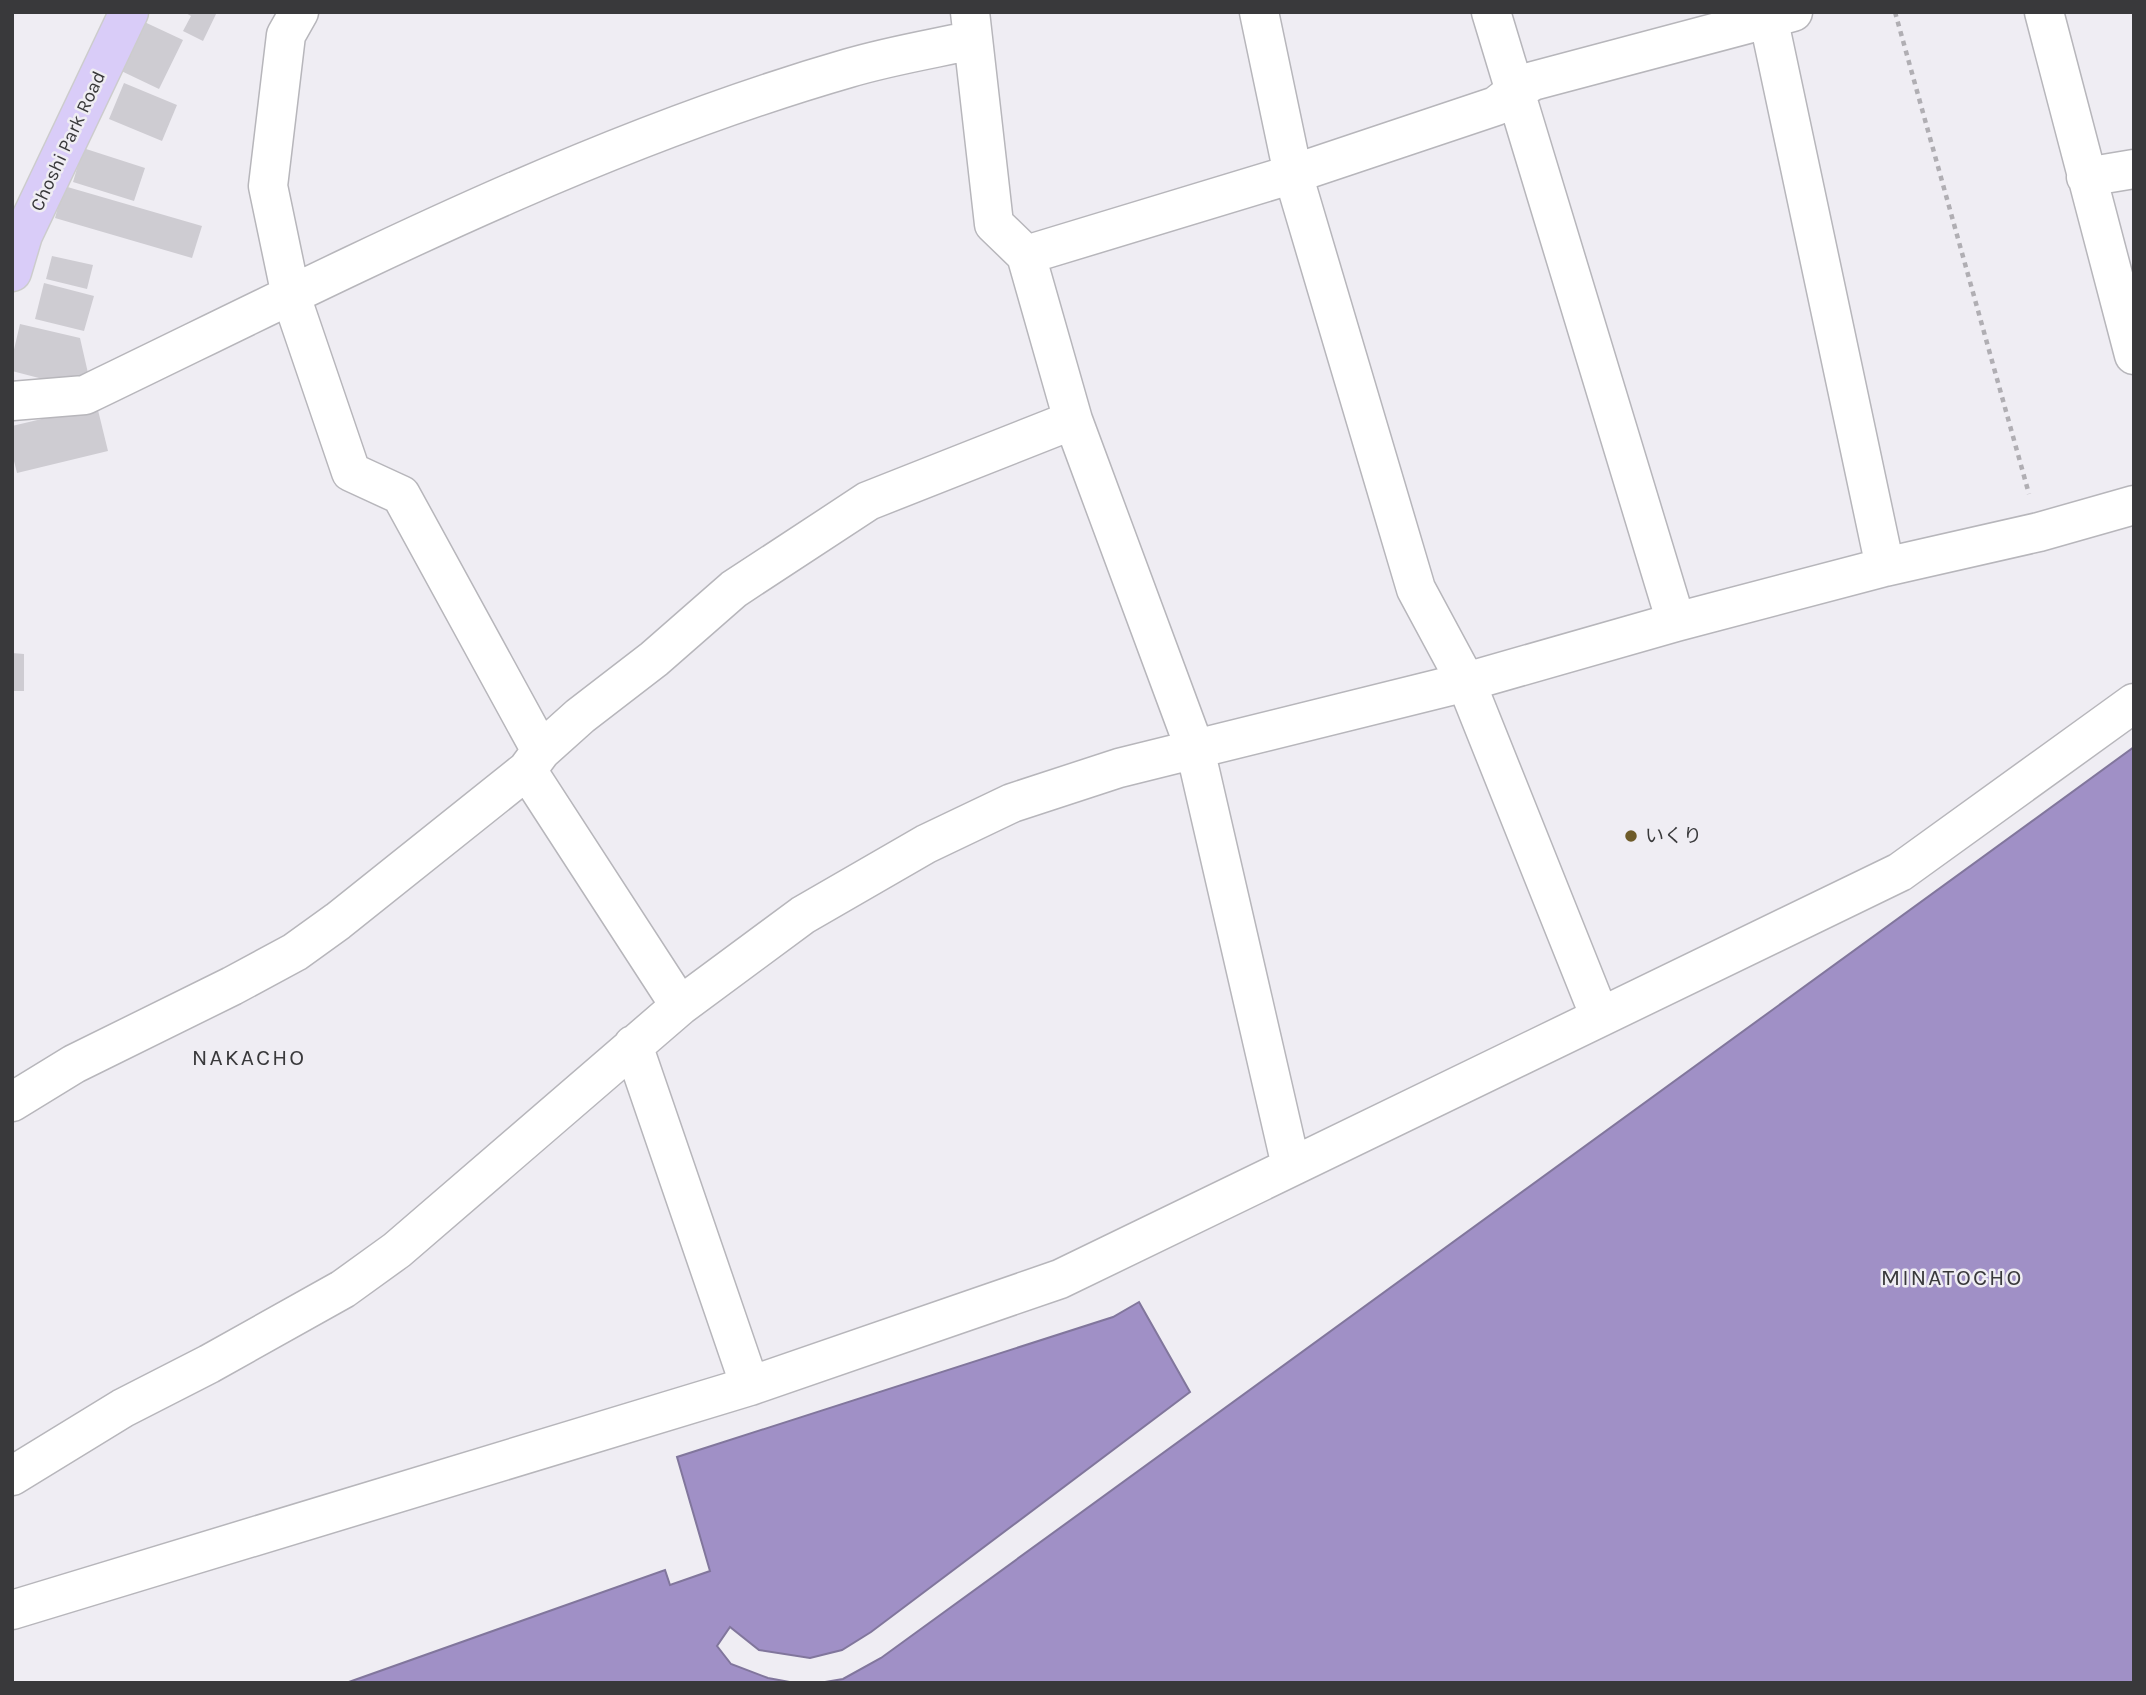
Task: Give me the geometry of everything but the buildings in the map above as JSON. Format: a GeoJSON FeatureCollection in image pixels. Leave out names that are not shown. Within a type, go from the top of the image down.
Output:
{"type":"FeatureCollection","features":[{"type":"Feature","properties":{"kind":"main road","name":"Choshi Park Road"},"geometry":{"type":"LineString","coordinates":[[12,272],[23,234],[129,12]]}},
{"type":"Feature","properties":{"kind":"street"},"geometry":{"type":"LineString","coordinates":[[299,12],[286,35],[268,186],[291,296],[351,472],[401,495],[534,760],[680,1006]]}},
{"type":"Feature","properties":{"kind":"street"},"geometry":{"type":"LineString","coordinates":[[1259,12],[1293,174],[1416,589],[1466,682],[1600,1017]]}},
{"type":"Feature","properties":{"kind":"street"},"geometry":{"type":"LineString","coordinates":[[1491,12],[1676,622]]}},
{"type":"Feature","properties":{"kind":"street"},"geometry":{"type":"LineString","coordinates":[[2044,12],[2134,355]]}},
{"type":"Feature","properties":{"kind":"street"},"geometry":{"type":"LineString","coordinates":[[1026,255],[1293,174],[1496,106],[1533,81],[1776,14],[1885,567]]}},
{"type":"Feature","properties":{"kind":"street"},"geometry":{"type":"LineString","coordinates":[[12,401],[85,395],[486,203],[688,121],[972,26],[994,224],[1026,255],[1073,420],[1195,749],[1291,1166]]}},
{"type":"Feature","properties":{"kind":"street"},"geometry":{"type":"LineString","coordinates":[[2087,177],[2134,169]]}},
{"type":"Feature","properties":{"kind":"street"},"geometry":{"type":"LineString","coordinates":[[12,1102],[74,1064],[295,952],[338,921],[534,760],[580,716],[654,659],[734,589],[868,501],[1073,420]]}},
{"type":"Feature","properties":{"kind":"street"},"geometry":{"type":"LineString","coordinates":[[12,1476],[123,1408],[209,1364],[343,1289],[397,1250],[680,1006],[803,915],[926,844],[1012,803],[1119,768],[1466,682],[1676,622],[1885,567],[2039,532],[2134,505]]}},
{"type":"Feature","properties":{"kind":"street"},"geometry":{"type":"LineString","coordinates":[[12,1610],[750,1387],[1060,1279],[1900,872],[2134,703]]}},
{"type":"Feature","properties":{"kind":"street"},"geometry":{"type":"LineString","coordinates":[[633,1045],[750,1387]]}},
{"type":"Feature","properties":{"kind":"path"},"geometry":{"type":"LineString","coordinates":[[1895,12],[2039,532]]}},
{"type":"Feature","properties":{"kind":"shaded area"},"geometry":{"type":"Polygon","coordinates":[[[2134,747],[2134,1683],[819,1683],[843,1679],[881,1658],[2134,747]]]}},
{"type":"Feature","properties":{"kind":"shaded area"},"geometry":{"type":"Polygon","coordinates":[[[1139,1302],[1190,1392],[871,1632],[842,1650],[810,1658],[759,1650],[730,1627],[717,1646],[731,1664],[768,1678],[795,1683],[346,1683],[665,1570],[670,1585],[710,1571],[677,1457],[1113,1317],[1139,1302]]]}},
{"type":"Feature","properties":{"kind":"place","name":"いくり"},"geometry":{"type":"Point","coordinates":[1631,836]}},
{"type":"Feature","properties":{"kind":"district","name":"NAKACHO"},"geometry":{"type":"Point","coordinates":[249,1057]}},
{"type":"Feature","properties":{"kind":"district","name":"MINATOCHO"},"geometry":{"type":"Point","coordinates":[1952,1277]}}]}
